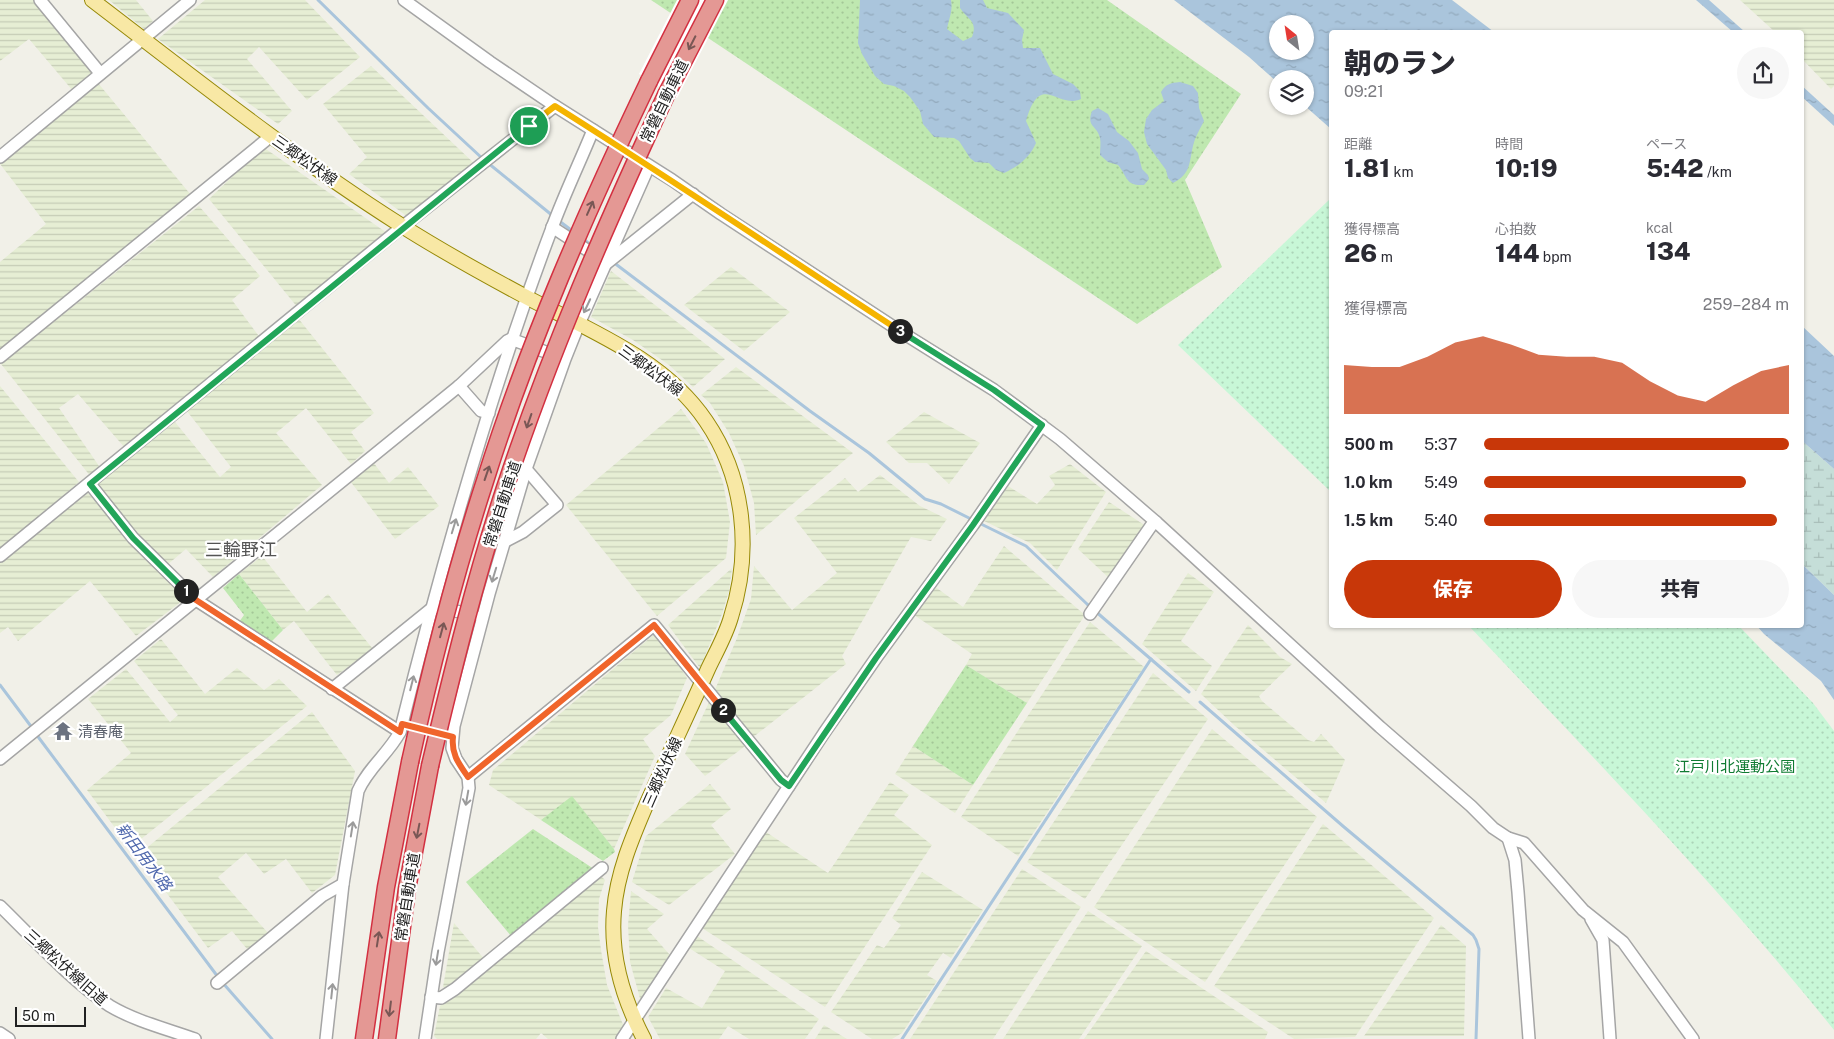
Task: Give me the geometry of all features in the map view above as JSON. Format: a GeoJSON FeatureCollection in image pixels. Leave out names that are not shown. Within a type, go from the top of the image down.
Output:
{"type":"FeatureCollection","features":[{"type":"Feature","properties":{"kind":"highway","name":"常磐自動車道"},"geometry":{"type":"LineString","coordinates":[[364,1039],[386,887],[410,762],[457,574],[485,481],[525,366],[572,251],[613,155],[690,0]]}},
{"type":"Feature","properties":{"kind":"highway","name":"常磐自動車道"},"geometry":{"type":"LineString","coordinates":[[387,1039],[407,890],[430,766],[452,674],[505,489],[545,375],[592,258],[667,93],[715,0]]}},
{"type":"Feature","properties":{"kind":"main road","name":"三郷松伏線"},"geometry":{"type":"LineString","coordinates":[[92,0],[271,136],[403,227],[645,362],[688,397],[706,421],[720,445],[737,490],[742,517],[743,552],[740,579],[731,618],[625,856],[614,909],[615,956],[620,981],[644,1039]]}},
{"type":"Feature","properties":{"kind":"street"},"geometry":{"type":"LineString","coordinates":[[40,0],[100,73]]}},
{"type":"Feature","properties":{"kind":"street"},"geometry":{"type":"LineString","coordinates":[[0,158],[190,0]]}},
{"type":"Feature","properties":{"kind":"street"},"geometry":{"type":"LineString","coordinates":[[404,0],[555,106],[694,194],[750,234],[994,390],[1042,425],[1156,522],[1493,828],[1508,838],[1524,843],[1583,910],[1594,924],[1602,940],[1610,1039]]}},
{"type":"Feature","properties":{"kind":"street"},"geometry":{"type":"LineString","coordinates":[[0,556],[403,227],[555,106]]}},
{"type":"Feature","properties":{"kind":"street"},"geometry":{"type":"LineString","coordinates":[[326,1039],[343,884],[358,791],[363,779],[392,746],[400,728],[447,549],[511,339],[555,221],[594,130]]}},
{"type":"Feature","properties":{"kind":"street"},"geometry":{"type":"LineString","coordinates":[[0,357],[271,136]]}},
{"type":"Feature","properties":{"kind":"street"},"geometry":{"type":"LineString","coordinates":[[425,1039],[440,943],[467,797],[468,777],[456,759],[452,748],[453,737],[482,617],[528,463],[565,359],[649,166]]}},
{"type":"Feature","properties":{"kind":"street"},"geometry":{"type":"LineString","coordinates":[[609,260],[694,194]]}},
{"type":"Feature","properties":{"kind":"street"},"geometry":{"type":"LineString","coordinates":[[555,221],[609,260]]}},
{"type":"Feature","properties":{"kind":"street"},"geometry":{"type":"LineString","coordinates":[[0,760],[459,386],[502,344],[511,339],[565,359]]}},
{"type":"Feature","properties":{"kind":"street"},"geometry":{"type":"LineString","coordinates":[[459,386],[481,412],[489,413]]}},
{"type":"Feature","properties":{"kind":"street"},"geometry":{"type":"LineString","coordinates":[[622,1039],[865,673],[973,525],[1042,425]]}},
{"type":"Feature","properties":{"kind":"street"},"geometry":{"type":"LineString","coordinates":[[480,441],[528,463],[557,505],[523,532],[504,542]]}},
{"type":"Feature","properties":{"kind":"street"},"geometry":{"type":"LineString","coordinates":[[90,484],[133,538],[196,600],[332,689],[400,728],[453,737]]}},
{"type":"Feature","properties":{"kind":"street"},"geometry":{"type":"LineString","coordinates":[[1090,614],[1151,526],[1156,522]]}},
{"type":"Feature","properties":{"kind":"street"},"geometry":{"type":"LineString","coordinates":[[332,689],[431,608],[438,607],[482,617]]}},
{"type":"Feature","properties":{"kind":"street"},"geometry":{"type":"LineString","coordinates":[[468,777],[654,625],[781,780],[789,786]]}},
{"type":"Feature","properties":{"kind":"street"},"geometry":{"type":"LineString","coordinates":[[1508,838],[1515,860],[1529,1039]]}},
{"type":"Feature","properties":{"kind":"street"},"geometry":{"type":"LineString","coordinates":[[431,997],[441,998],[455,989],[602,868]]}},
{"type":"Feature","properties":{"kind":"street"},"geometry":{"type":"LineString","coordinates":[[222,980],[322,896],[343,884]]}},
{"type":"Feature","properties":{"kind":"street","name":"三郷松伏線旧道"},"geometry":{"type":"LineString","coordinates":[[0,906],[68,971],[110,1006],[131,1016],[195,1039]]}},
{"type":"Feature","properties":{"kind":"street"},"geometry":{"type":"LineString","coordinates":[[1583,910],[1622,942],[1693,1039]]}},
{"type":"Feature","properties":{"kind":"street"},"geometry":{"type":"LineString","coordinates":[[0,1032],[9,1039]]}},
{"type":"Feature","properties":{"kind":"green space"},"geometry":{"type":"Polygon","coordinates":[[[0,0],[34,0],[95,70],[73,91],[29,39],[0,61],[0,0]]]}},
{"type":"Feature","properties":{"kind":"green space"},"geometry":{"type":"Polygon","coordinates":[[[109,0],[136,0],[153,21],[144,29],[109,0]]]}},
{"type":"Feature","properties":{"kind":"green space"},"geometry":{"type":"Polygon","coordinates":[[[205,0],[305,0],[360,57],[307,100],[259,47],[247,59],[292,111],[278,124],[158,39],[205,0]]]}},
{"type":"Feature","properties":{"kind":"green space"},"geometry":{"type":"Polygon","coordinates":[[[651,0],[1107,0],[1241,94],[1185,180],[1222,267],[1137,324],[651,0]]]}},
{"type":"Feature","properties":{"kind":"green space"},"geometry":{"type":"Polygon","coordinates":[[[1740,0],[1834,0],[1834,86],[1831,89],[1804,61],[1804,30],[1773,30],[1740,0]]]}},
{"type":"Feature","properties":{"kind":"green space"},"geometry":{"type":"Polygon","coordinates":[[[371,66],[476,165],[408,217],[349,174],[367,157],[323,104],[371,66]]]}},
{"type":"Feature","properties":{"kind":"green space"},"geometry":{"type":"Polygon","coordinates":[[[98,83],[191,195],[0,351],[0,262],[46,224],[0,164],[98,83]]]}},
{"type":"Feature","properties":{"kind":"green space"},"geometry":{"type":"Polygon","coordinates":[[[263,147],[390,235],[298,308],[209,199],[263,147]]]}},
{"type":"Feature","properties":{"kind":"green space"},"geometry":{"type":"Polygon","coordinates":[[[1329,200],[1329,490],[1178,345],[1329,200]]]}},
{"type":"Feature","properties":{"kind":"green space"},"geometry":{"type":"Polygon","coordinates":[[[199,206],[260,276],[232,300],[261,339],[125,448],[78,394],[59,408],[99,466],[91,477],[1,364],[199,206]]]}},
{"type":"Feature","properties":{"kind":"green space"},"geometry":{"type":"Polygon","coordinates":[[[731,267],[790,312],[744,351],[684,305],[731,267]]]}},
{"type":"Feature","properties":{"kind":"green space"},"geometry":{"type":"Polygon","coordinates":[[[611,271],[725,359],[693,387],[669,365],[633,340],[591,317],[611,271]]]}},
{"type":"Feature","properties":{"kind":"green space"},"geometry":{"type":"Polygon","coordinates":[[[298,318],[374,413],[351,432],[365,451],[351,464],[306,408],[276,433],[322,485],[213,577],[186,549],[167,565],[134,534],[97,485],[175,422],[220,477],[231,467],[186,410],[298,318]]]}},
{"type":"Feature","properties":{"kind":"green space"},"geometry":{"type":"Polygon","coordinates":[[[736,367],[853,453],[756,535],[754,503],[744,466],[729,433],[710,403],[701,395],[736,367]]]}},
{"type":"Feature","properties":{"kind":"green space"},"geometry":{"type":"Polygon","coordinates":[[[0,386],[79,482],[0,550],[0,386]]]}},
{"type":"Feature","properties":{"kind":"green space"},"geometry":{"type":"Polygon","coordinates":[[[681,409],[706,443],[723,482],[730,522],[726,558],[657,616],[566,505],[681,409]]]}},
{"type":"Feature","properties":{"kind":"green space"},"geometry":{"type":"Polygon","coordinates":[[[924,412],[980,443],[949,484],[927,463],[909,463],[886,442],[924,412]]]}},
{"type":"Feature","properties":{"kind":"green space"},"geometry":{"type":"Polygon","coordinates":[[[1804,443],[1834,469],[1834,595],[1804,566],[1804,443]]]}},
{"type":"Feature","properties":{"kind":"green space"},"geometry":{"type":"Polygon","coordinates":[[[373,462],[389,483],[408,467],[439,506],[395,539],[350,481],[373,462]]]}},
{"type":"Feature","properties":{"kind":"green space"},"geometry":{"type":"Polygon","coordinates":[[[1070,464],[1106,492],[1057,570],[1030,543],[984,521],[1008,486],[1037,504],[1055,485],[1049,476],[1070,464]]]}},
{"type":"Feature","properties":{"kind":"green space"},"geometry":{"type":"Polygon","coordinates":[[[880,475],[920,506],[947,519],[931,541],[911,537],[842,656],[846,664],[752,738],[714,692],[751,599],[754,566],[792,610],[837,573],[794,518],[845,478],[858,492],[880,475]]]}},
{"type":"Feature","properties":{"kind":"green space"},"geometry":{"type":"Polygon","coordinates":[[[88,493],[143,557],[186,598],[136,636],[90,581],[18,641],[8,627],[0,633],[0,561],[88,493]]]}},
{"type":"Feature","properties":{"kind":"green space"},"geometry":{"type":"Polygon","coordinates":[[[1109,502],[1146,526],[1110,579],[1078,549],[1109,502]]]}},
{"type":"Feature","properties":{"kind":"green space"},"geometry":{"type":"Polygon","coordinates":[[[1004,546],[1085,615],[1027,703],[966,665],[972,654],[914,615],[934,586],[963,607],[1004,546]]]}},
{"type":"Feature","properties":{"kind":"green space"},"geometry":{"type":"Polygon","coordinates":[[[262,556],[307,612],[328,594],[373,649],[337,675],[294,621],[283,630],[239,574],[262,556]]]}},
{"type":"Feature","properties":{"kind":"green space"},"geometry":{"type":"Polygon","coordinates":[[[732,568],[729,591],[722,614],[700,668],[668,625],[732,568]]]}},
{"type":"Feature","properties":{"kind":"green space"},"geometry":{"type":"Polygon","coordinates":[[[1188,573],[1214,592],[1181,641],[1212,666],[1196,691],[1142,644],[1188,573]]]}},
{"type":"Feature","properties":{"kind":"green space"},"geometry":{"type":"Polygon","coordinates":[[[239,574],[283,630],[269,644],[239,622],[244,615],[223,588],[239,574]]]}},
{"type":"Feature","properties":{"kind":"green space"},"geometry":{"type":"Polygon","coordinates":[[[1090,622],[1144,667],[1018,856],[961,817],[1090,622]]]}},
{"type":"Feature","properties":{"kind":"green space"},"geometry":{"type":"Polygon","coordinates":[[[1248,625],[1280,657],[1292,664],[1259,696],[1262,701],[1308,740],[1314,742],[1321,734],[1345,760],[1326,803],[1235,726],[1201,694],[1248,625]]]}},
{"type":"Feature","properties":{"kind":"green space","name":"江戸川北運動公園"},"geometry":{"type":"Polygon","coordinates":[[[1471,628],[1741,628],[1813,703],[1834,731],[1834,1030],[1746,925],[1609,774],[1471,628]]]}},
{"type":"Feature","properties":{"kind":"green space"},"geometry":{"type":"Polygon","coordinates":[[[657,632],[687,678],[671,715],[643,739],[655,756],[614,849],[572,797],[541,820],[489,785],[493,770],[657,632]]]}},
{"type":"Feature","properties":{"kind":"green space"},"geometry":{"type":"Polygon","coordinates":[[[161,639],[205,694],[237,668],[264,690],[279,679],[307,706],[130,848],[87,790],[131,753],[88,699],[126,669],[170,722],[178,715],[134,661],[161,639]]]}},
{"type":"Feature","properties":{"kind":"green space"},"geometry":{"type":"Polygon","coordinates":[[[966,665],[1027,703],[973,785],[913,746],[966,665]]]}},
{"type":"Feature","properties":{"kind":"green space"},"geometry":{"type":"Polygon","coordinates":[[[1153,673],[1208,719],[1085,899],[1027,862],[1153,673]]]}},
{"type":"Feature","properties":{"kind":"green space"},"geometry":{"type":"Polygon","coordinates":[[[710,700],[745,743],[744,747],[705,776],[685,754],[710,700]]]}},
{"type":"Feature","properties":{"kind":"green space"},"geometry":{"type":"Polygon","coordinates":[[[312,712],[355,771],[335,875],[312,893],[286,859],[264,874],[246,853],[218,877],[269,934],[247,949],[232,931],[208,948],[138,855],[312,712]]]}},
{"type":"Feature","properties":{"kind":"green space"},"geometry":{"type":"Polygon","coordinates":[[[1212,729],[1317,817],[1205,982],[1094,907],[1212,729]]]}},
{"type":"Feature","properties":{"kind":"green space"},"geometry":{"type":"Polygon","coordinates":[[[913,746],[973,785],[955,813],[895,774],[913,746]]]}},
{"type":"Feature","properties":{"kind":"green space"},"geometry":{"type":"Polygon","coordinates":[[[890,782],[909,795],[894,815],[932,845],[825,1007],[702,928],[766,832],[828,873],[890,782]]]}},
{"type":"Feature","properties":{"kind":"green space"},"geometry":{"type":"Polygon","coordinates":[[[710,784],[731,809],[711,825],[735,854],[669,905],[632,882],[646,836],[710,784]]]}},
{"type":"Feature","properties":{"kind":"green space"},"geometry":{"type":"Polygon","coordinates":[[[572,796],[614,849],[615,852],[603,861],[541,820],[572,796]]]}},
{"type":"Feature","properties":{"kind":"green space"},"geometry":{"type":"Polygon","coordinates":[[[1323,824],[1434,918],[1355,1037],[1294,1039],[1214,986],[1323,824]]]}},
{"type":"Feature","properties":{"kind":"green space"},"geometry":{"type":"Polygon","coordinates":[[[533,829],[594,869],[511,936],[466,882],[533,829]]]}},
{"type":"Feature","properties":{"kind":"green space"},"geometry":{"type":"Polygon","coordinates":[[[1022,869],[1081,907],[993,1039],[910,1039],[1022,869]]]}},
{"type":"Feature","properties":{"kind":"green space"},"geometry":{"type":"Polygon","coordinates":[[[922,872],[983,910],[951,958],[943,953],[927,975],[937,981],[902,1033],[892,1039],[872,1039],[831,1012],[877,945],[884,948],[901,925],[892,918],[922,872]]]}},
{"type":"Feature","properties":{"kind":"green space"},"geometry":{"type":"Polygon","coordinates":[[[601,876],[605,880],[599,899],[598,927],[601,950],[607,985],[624,1027],[615,1039],[548,1039],[541,1033],[536,1039],[437,1039],[434,1036],[440,1006],[601,876]]]}},
{"type":"Feature","properties":{"kind":"green space"},"geometry":{"type":"Polygon","coordinates":[[[631,891],[664,914],[647,929],[670,955],[641,1002],[630,962],[628,925],[631,891]]]}},
{"type":"Feature","properties":{"kind":"green space"},"geometry":{"type":"Polygon","coordinates":[[[1088,911],[1142,946],[1079,1039],[1003,1039],[1088,911]]]}},
{"type":"Feature","properties":{"kind":"green space"},"geometry":{"type":"Polygon","coordinates":[[[454,923],[485,960],[447,989],[443,987],[454,923]]]}},
{"type":"Feature","properties":{"kind":"green space"},"geometry":{"type":"Polygon","coordinates":[[[1441,925],[1466,946],[1464,1036],[1364,1036],[1441,925]]]}},
{"type":"Feature","properties":{"kind":"green space"},"geometry":{"type":"Polygon","coordinates":[[[697,936],[819,1019],[805,1039],[749,1039],[728,1026],[719,1039],[660,1039],[648,1017],[666,988],[702,1008],[725,971],[689,948],[697,936]]]}},
{"type":"Feature","properties":{"kind":"green space"},"geometry":{"type":"Polygon","coordinates":[[[1146,951],[1268,1032],[1265,1039],[1084,1039],[1146,951]]]}},
{"type":"Feature","properties":{"kind":"green space"},"geometry":{"type":"Polygon","coordinates":[[[824,1025],[847,1039],[815,1039],[824,1025]]]}},
{"type":"Feature","properties":{"kind":"water"},"geometry":{"type":"Polygon","coordinates":[[[860,0],[951,0],[951,11],[947,29],[963,41],[972,37],[974,27],[960,8],[960,0],[983,0],[987,8],[1008,13],[1024,30],[1023,48],[1040,48],[1053,74],[1073,84],[1080,91],[1081,99],[1064,100],[1050,95],[1043,95],[1037,98],[1026,121],[1036,143],[1027,157],[1014,168],[1004,173],[996,170],[989,163],[975,162],[970,158],[959,141],[954,138],[934,137],[923,124],[920,111],[910,97],[904,91],[894,86],[884,84],[875,76],[858,43],[860,0]]]}},
{"type":"Feature","properties":{"kind":"water"},"geometry":{"type":"Polygon","coordinates":[[[1174,0],[1452,0],[1491,30],[1329,30],[1329,127],[1314,114],[1314,70],[1269,70],[1269,75],[1249,57],[1174,0]]]}},
{"type":"Feature","properties":{"kind":"water"},"geometry":{"type":"Polygon","coordinates":[[[1696,0],[1709,0],[1743,30],[1731,30],[1696,0]]]}},
{"type":"Feature","properties":{"kind":"water"},"geometry":{"type":"Polygon","coordinates":[[[1180,82],[1193,86],[1198,93],[1199,108],[1204,121],[1195,139],[1186,172],[1179,180],[1173,183],[1147,144],[1144,132],[1146,119],[1152,110],[1164,101],[1161,92],[1163,89],[1169,84],[1180,82]]]}},
{"type":"Feature","properties":{"kind":"water"},"geometry":{"type":"Polygon","coordinates":[[[1804,88],[1834,115],[1834,126],[1804,99],[1804,88]]]}},
{"type":"Feature","properties":{"kind":"water"},"geometry":{"type":"Polygon","coordinates":[[[1098,108],[1108,114],[1117,132],[1129,141],[1138,153],[1142,169],[1149,179],[1144,185],[1130,182],[1118,165],[1108,162],[1100,155],[1099,134],[1090,120],[1092,111],[1098,108]]]}},
{"type":"Feature","properties":{"kind":"water"},"geometry":{"type":"Polygon","coordinates":[[[1804,328],[1834,356],[1834,469],[1804,443],[1804,328]]]}},
{"type":"Feature","properties":{"kind":"water"},"geometry":{"type":"Polygon","coordinates":[[[1804,566],[1834,595],[1834,700],[1821,681],[1759,628],[1804,628],[1804,566]]]}},
{"type":"Feature","properties":{"kind":"pier"},"geometry":{"type":"Polygon","coordinates":[[[677,0],[728,0],[677,98],[639,74],[677,0]]]}},
{"type":"Feature","properties":{"kind":"waterway"},"geometry":{"type":"LineString","coordinates":[[318,0],[483,159]]}},
{"type":"Feature","properties":{"kind":"waterway"},"geometry":{"type":"LineString","coordinates":[[488,163],[553,216]]}},
{"type":"Feature","properties":{"kind":"waterway"},"geometry":{"type":"LineString","coordinates":[[558,220],[575,233]]}},
{"type":"Feature","properties":{"kind":"waterway"},"geometry":{"type":"LineString","coordinates":[[582,238],[592,246]]}},
{"type":"Feature","properties":{"kind":"waterway"},"geometry":{"type":"LineString","coordinates":[[613,262],[810,411],[869,453],[925,499],[941,504],[973,520]]}},
{"type":"Feature","properties":{"kind":"waterway"},"geometry":{"type":"LineString","coordinates":[[979,523],[1026,546],[1087,604],[1189,692]]}},
{"type":"Feature","properties":{"kind":"waterway"},"geometry":{"type":"LineString","coordinates":[[902,1039],[1151,659]]}},
{"type":"Feature","properties":{"kind":"waterway","name":"新田用水路"},"geometry":{"type":"LineString","coordinates":[[0,685],[33,729]]}},
{"type":"Feature","properties":{"kind":"waterway"},"geometry":{"type":"LineString","coordinates":[[1200,702],[1344,827],[1473,935],[1479,949],[1476,1039]]}},
{"type":"Feature","properties":{"kind":"waterway","name":"新田用水路"},"geometry":{"type":"LineString","coordinates":[[36,734],[218,977]]}},
{"type":"Feature","properties":{"kind":"waterway","name":"新田用水路"},"geometry":{"type":"LineString","coordinates":[[222,982],[272,1039]]}},
{"type":"Feature","properties":{"kind":"place","name":"清春庵"},"geometry":{"type":"Point","coordinates":[63,731]}},
{"type":"Feature","properties":{"kind":"district","name":"三輪野江"},"geometry":{"type":"Point","coordinates":[241,549]}},
{"type":"Feature","properties":{"kind":"route"},"geometry":{"type":"LineString","coordinates":[[555,106],[694,194],[721,214],[906,335],[994,390],[1042,425],[973,525],[876,658],[789,786],[781,780],[654,625],[468,777],[456,759],[452,748],[453,737],[402,724],[400,732],[190,596],[133,538],[90,484],[529,126],[555,106]]}}]}
